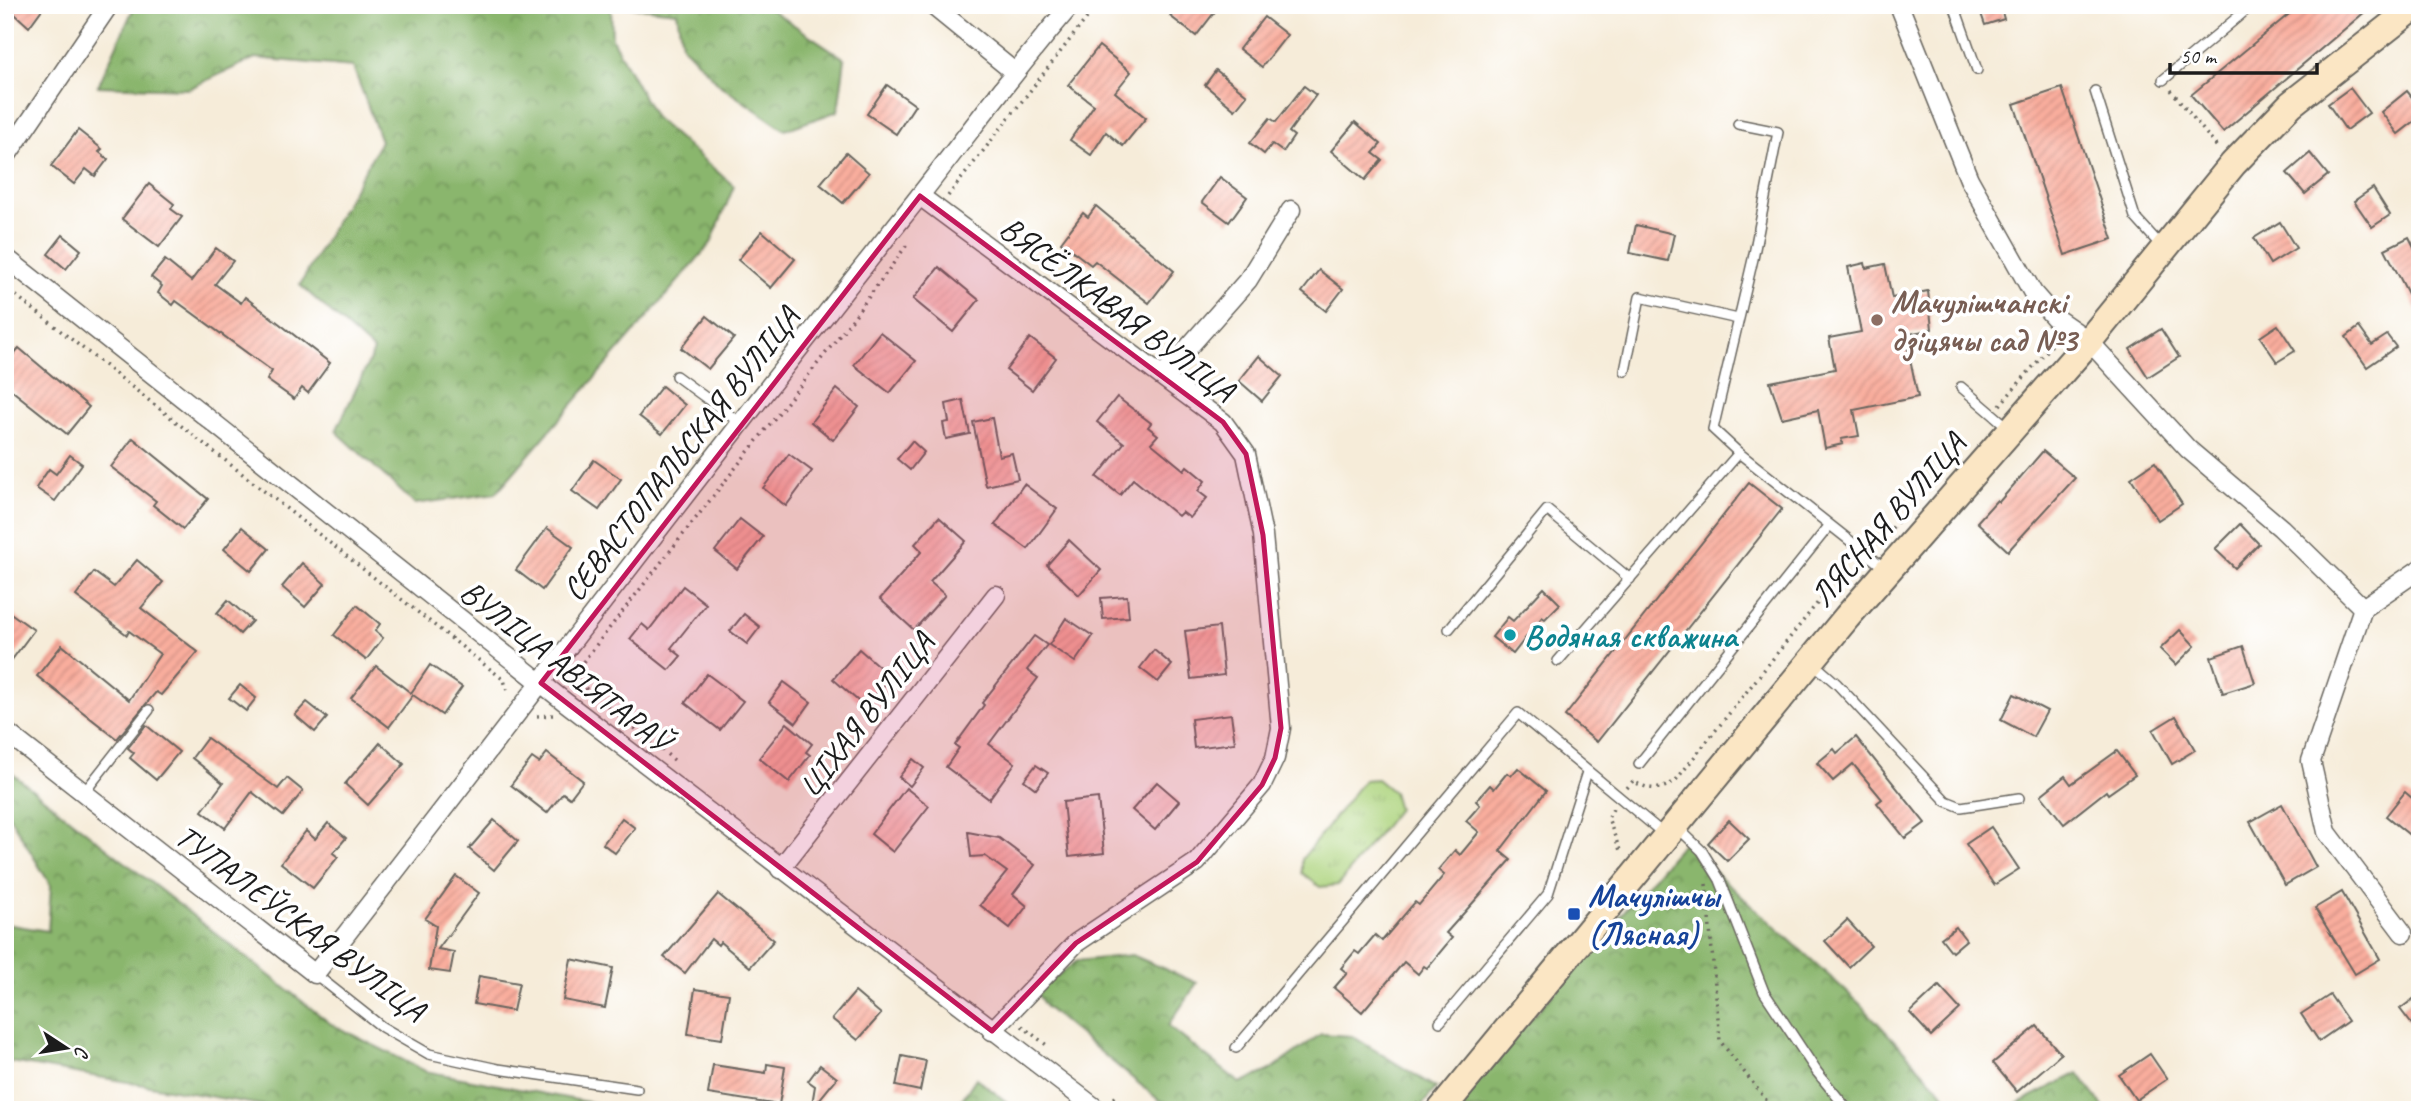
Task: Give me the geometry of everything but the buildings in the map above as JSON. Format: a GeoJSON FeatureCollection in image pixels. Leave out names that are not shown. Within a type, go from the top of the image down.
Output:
{"type":"FeatureCollection","features":[{"type":"Feature","properties":{"kind":"main road","name":"ЛЯСНАЯ ВУЛІЦА"},"geometry":{"type":"LineString","coordinates":[[1441,1110],[1811,661],[2090,341],[2233,164],[2291,104],[2417,5]]}},
{"type":"Feature","properties":{"kind":"street"},"geometry":{"type":"LineString","coordinates":[[5,158],[109,5]]}},
{"type":"Feature","properties":{"kind":"street"},"geometry":{"type":"LineString","coordinates":[[932,5],[1013,71]]}},
{"type":"Feature","properties":{"kind":"street","name":"СЕВАСТОПАЛЬСКАЯ ВУЛІЦА"},"geometry":{"type":"LineString","coordinates":[[315,974],[523,709],[739,422],[920,196],[1013,71],[1071,5]]}},
{"type":"Feature","properties":{"kind":"street"},"geometry":{"type":"LineString","coordinates":[[1899,5],[1969,179],[2045,309],[2090,341],[2188,449],[2281,528],[2363,608]]}},
{"type":"Feature","properties":{"kind":"street","name":"ВЯСЁЛКАВАЯ ВУЛІЦА"},"geometry":{"type":"LineString","coordinates":[[920,196],[1223,422],[1246,454],[1263,535],[1281,728],[1275,758],[1262,785],[1197,862],[1148,897],[1109,918],[1076,943],[992,1031]]}},
{"type":"Feature","properties":{"kind":"street"},"geometry":{"type":"LineString","coordinates":[[1163,376],[1248,280],[1291,209]]}},
{"type":"Feature","properties":{"kind":"street","name":"ВУЛІЦА АВІЯТАРАЎ"},"geometry":{"type":"LineString","coordinates":[[5,257],[565,702],[1098,1110]]}},
{"type":"Feature","properties":{"kind":"street"},"geometry":{"type":"LineString","coordinates":[[2403,933],[2327,832],[2311,761],[2363,608],[2420,569]]}},
{"type":"Feature","properties":{"kind":"street","name":"ЦІХАЯ ВУЛІЦА"},"geometry":{"type":"LineString","coordinates":[[780,869],[996,595]]}},
{"type":"Feature","properties":{"kind":"street","name":"ТУПАЛЕЎСКАЯ ВУЛІЦА"},"geometry":{"type":"LineString","coordinates":[[5,731],[82,795],[315,974]]}},
{"type":"Feature","properties":{"kind":"lane"},"geometry":{"type":"LineString","coordinates":[[1954,5],[1977,70]]}},
{"type":"Feature","properties":{"kind":"lane"},"geometry":{"type":"LineString","coordinates":[[2163,80],[2249,7]]}},
{"type":"Feature","properties":{"kind":"lane"},"geometry":{"type":"LineString","coordinates":[[2095,91],[2135,217],[2165,251]]}},
{"type":"Feature","properties":{"kind":"lane"},"geometry":{"type":"LineString","coordinates":[[1738,124],[1778,132],[1713,429],[1739,453],[1888,571]]}},
{"type":"Feature","properties":{"kind":"lane"},"geometry":{"type":"LineString","coordinates":[[1625,371],[1640,297],[1738,319]]}},
{"type":"Feature","properties":{"kind":"lane"},"geometry":{"type":"LineString","coordinates":[[676,376],[739,422]]}},
{"type":"Feature","properties":{"kind":"lane"},"geometry":{"type":"LineString","coordinates":[[1961,387],[2011,430]]}},
{"type":"Feature","properties":{"kind":"lane"},"geometry":{"type":"LineString","coordinates":[[1558,661],[1739,453]]}},
{"type":"Feature","properties":{"kind":"lane"},"geometry":{"type":"LineString","coordinates":[[1449,629],[1547,510],[1630,579]]}},
{"type":"Feature","properties":{"kind":"lane"},"geometry":{"type":"LineString","coordinates":[[1639,764],[1829,526]]}},
{"type":"Feature","properties":{"kind":"lane"},"geometry":{"type":"LineString","coordinates":[[1811,661],[1837,684],[1946,801],[1961,807],[2019,798]]}},
{"type":"Feature","properties":{"kind":"lane"},"geometry":{"type":"LineString","coordinates":[[82,795],[149,710]]}},
{"type":"Feature","properties":{"kind":"lane"},"geometry":{"type":"LineString","coordinates":[[1236,1048],[1518,713],[1587,772],[1702,851],[1720,880],[1764,992],[1817,1072],[1848,1110]]}},
{"type":"Feature","properties":{"kind":"lane"},"geometry":{"type":"LineString","coordinates":[[1440,1021],[1548,894],[1587,772]]}},
{"type":"Feature","properties":{"kind":"lane","name":"ТУПАЛЕЎСКАЯ ВУЛІЦА"},"geometry":{"type":"LineString","coordinates":[[315,974],[382,1027],[429,1054],[498,1069],[637,1089]]}},
{"type":"Feature","properties":{"kind":"path"},"geometry":{"type":"LineString","coordinates":[[934,208],[951,193],[1097,5]]}},
{"type":"Feature","properties":{"kind":"path"},"geometry":{"type":"LineString","coordinates":[[1357,5],[1369,5]]}},
{"type":"Feature","properties":{"kind":"path"},"geometry":{"type":"LineString","coordinates":[[2163,80],[2233,164]]}},
{"type":"Feature","properties":{"kind":"path"},"geometry":{"type":"LineString","coordinates":[[675,760],[579,683],[575,672],[851,321],[914,235]]}},
{"type":"Feature","properties":{"kind":"path"},"geometry":{"type":"LineString","coordinates":[[5,287],[504,680],[508,697],[532,716],[550,716],[579,683]]}},
{"type":"Feature","properties":{"kind":"path"},"geometry":{"type":"LineString","coordinates":[[1702,851],[1720,1041],[1774,1110]]}},
{"type":"Feature","properties":{"kind":"path"},"geometry":{"type":"LineString","coordinates":[[1007,1014],[1058,1054]]}},
{"type":"Feature","properties":{"kind":"path"},"geometry":{"type":"LineString","coordinates":[[1108,1093],[1130,1110]]}},
{"type":"Feature","properties":{"kind":"highlighted area"},"geometry":{"type":"Polygon","coordinates":[[[920,196],[1223,422],[1246,454],[1263,535],[1281,728],[1275,758],[1262,785],[1197,862],[1076,943],[992,1031],[541,683],[920,196]]]}},
{"type":"Feature","properties":{"kind":"green space"},"geometry":{"type":"Polygon","coordinates":[[[135,5],[611,5],[612,39],[655,118],[734,186],[711,243],[496,493],[415,504],[336,431],[374,351],[300,285],[381,141],[353,67],[255,58],[188,89],[98,86],[135,5]]]}},
{"type":"Feature","properties":{"kind":"green space"},"geometry":{"type":"Polygon","coordinates":[[[611,5],[764,5],[845,59],[838,111],[785,130],[721,86],[682,45],[677,12],[611,5]]]}},
{"type":"Feature","properties":{"kind":"green space"},"geometry":{"type":"Polygon","coordinates":[[[5,768],[331,1024],[425,1071],[629,1110],[290,1110],[5,1061],[5,924],[48,931],[51,886],[5,809],[5,768]]]}},
{"type":"Feature","properties":{"kind":"green space"},"geometry":{"type":"Polygon","coordinates":[[[1377,779],[1393,792],[1398,809],[1338,885],[1320,887],[1302,873],[1302,859],[1364,780],[1377,779]]]}},
{"type":"Feature","properties":{"kind":"green space"},"geometry":{"type":"Polygon","coordinates":[[[1683,843],[1860,1004],[1959,1110],[1457,1110],[1468,1092],[1683,843]]]}},
{"type":"Feature","properties":{"kind":"green space"},"geometry":{"type":"Polygon","coordinates":[[[1132,955],[1197,983],[1168,1026],[1240,1083],[1269,1071],[1321,1034],[1352,1036],[1436,1088],[1418,1110],[1188,1110],[1159,1100],[1046,1007],[1036,992],[1077,961],[1132,955]]]}},
{"type":"Feature","properties":{"kind":"green space"},"geometry":{"type":"Polygon","coordinates":[[[2078,1073],[2106,1110],[2005,1110],[2078,1073]]]}},
{"type":"Feature","properties":{"kind":"green space"},"geometry":{"type":"Polygon","coordinates":[[[976,1078],[1017,1110],[955,1110],[976,1078]]]}},
{"type":"Feature","properties":{"kind":"place","name":"Мачулішчанскі дзіцячы сад №3"},"geometry":{"type":"Point","coordinates":[1877,320]}},
{"type":"Feature","properties":{"kind":"place","name":"Водяная скважина"},"geometry":{"type":"Point","coordinates":[1510,635]}},
{"type":"Feature","properties":{"kind":"place","name":"Мачулішчы (Лясная)"},"geometry":{"type":"Point","coordinates":[1574,914]}}]}
